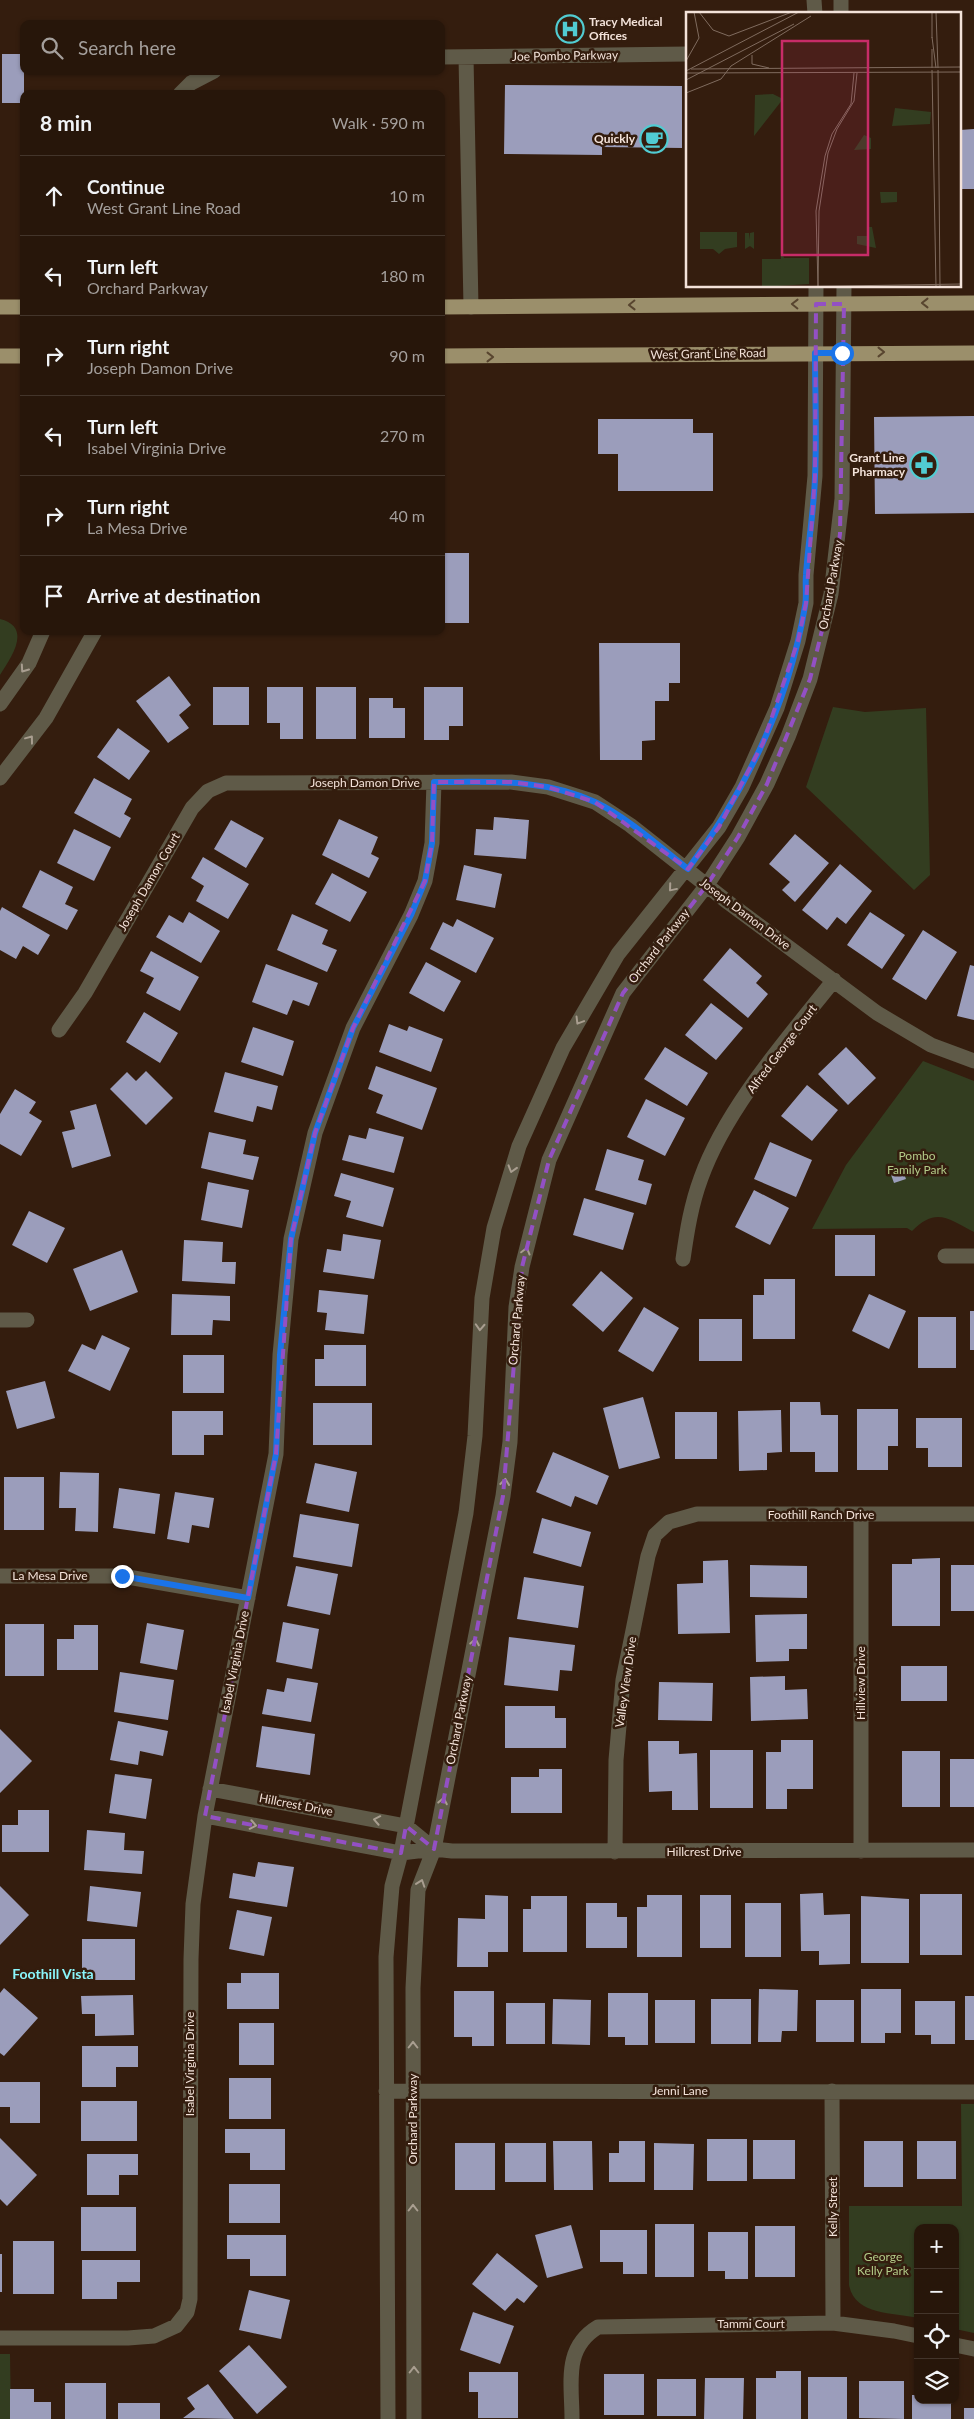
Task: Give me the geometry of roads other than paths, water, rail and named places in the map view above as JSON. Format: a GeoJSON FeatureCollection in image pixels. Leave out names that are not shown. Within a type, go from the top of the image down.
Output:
{"type":"FeatureCollection","features":[{"type":"Feature","properties":{"kind":"main road"},"geometry":{"type":"LineString","coordinates":[[445,307],[974,303]]}},
{"type":"Feature","properties":{"kind":"main road"},"geometry":{"type":"LineString","coordinates":[[0,307],[20,307]]}},
{"type":"Feature","properties":{"kind":"main road","name":"West Grant Line Road"},"geometry":{"type":"LineString","coordinates":[[445,356],[974,352]]}},
{"type":"Feature","properties":{"kind":"main road"},"geometry":{"type":"LineString","coordinates":[[0,356],[20,356]]}},
{"type":"Feature","properties":{"kind":"street","name":"Joe Pombo Parkway"},"geometry":{"type":"LineString","coordinates":[[445,57],[686,54]]}},
{"type":"Feature","properties":{"kind":"street"},"geometry":{"type":"LineString","coordinates":[[466,56],[471,307]]}},
{"type":"Feature","properties":{"kind":"street"},"geometry":{"type":"LineString","coordinates":[[184,90],[191,83],[206,75]]}},
{"type":"Feature","properties":{"kind":"street","name":"Orchard Parkway"},"geometry":{"type":"LineString","coordinates":[[388,2419],[386,2091],[388,1924],[392,1886],[402,1853],[466,1513],[475,1436],[482,1298],[494,1228],[519,1146],[563,1048],[618,954],[688,869],[718,827],[742,787],[777,708],[798,641],[806,603],[806,575],[815,485],[816,288]]}},
{"type":"Feature","properties":{"kind":"street","name":"Orchard Parkway"},"geometry":{"type":"LineString","coordinates":[[414,2419],[413,2091],[415,1921],[418,1890],[434,1849],[503,1496],[510,1442],[518,1292],[522,1267],[549,1160],[623,994],[707,885],[738,837],[767,784],[788,737],[810,679],[832,587],[840,534],[844,288]]}},
{"type":"Feature","properties":{"kind":"street"},"geometry":{"type":"LineString","coordinates":[[0,704],[29,663],[40,635]]}},
{"type":"Feature","properties":{"kind":"street"},"geometry":{"type":"LineString","coordinates":[[0,778],[46,718],[93,635]]}},
{"type":"Feature","properties":{"kind":"street","name":"Isabel Virginia Drive"},"geometry":{"type":"LineString","coordinates":[[0,2338],[128,2338],[154,2336],[176,2326],[187,2312],[190,2299],[190,1959],[193,1904],[205,1816],[276,1454],[280,1355],[291,1239],[315,1133],[353,1028],[411,915],[425,881],[432,843],[434,782]]}},
{"type":"Feature","properties":{"kind":"street","name":"Joseph Damon Drive"},"geometry":{"type":"LineString","coordinates":[[272,783],[512,782],[548,786],[595,802],[630,825],[876,1013],[931,1045],[974,1061]]}},
{"type":"Feature","properties":{"kind":"street","name":"Joseph Damon Court"},"geometry":{"type":"LineString","coordinates":[[59,1030],[85,993],[192,808],[208,791],[226,783],[272,783]]}},
{"type":"Feature","properties":{"kind":"street","name":"Alfred George Court"},"geometry":{"type":"LineString","coordinates":[[683,1259],[689,1217],[701,1176],[722,1134],[762,1072],[834,980]]}},
{"type":"Feature","properties":{"kind":"street"},"geometry":{"type":"LineString","coordinates":[[945,1256],[974,1256]]}},
{"type":"Feature","properties":{"kind":"street"},"geometry":{"type":"LineString","coordinates":[[0,1320],[27,1320]]}},
{"type":"Feature","properties":{"kind":"street","name":"Foothill Ranch Drive"},"geometry":{"type":"LineString","coordinates":[[670,1522],[697,1514],[861,1516],[974,1514]]}},
{"type":"Feature","properties":{"kind":"street","name":"Hillview Drive"},"geometry":{"type":"LineString","coordinates":[[861,1516],[861,1851]]}},
{"type":"Feature","properties":{"kind":"street","name":"Valley View Drive"},"geometry":{"type":"LineString","coordinates":[[615,1852],[616,1760],[623,1680],[648,1556],[655,1536],[670,1522]]}},
{"type":"Feature","properties":{"kind":"street","name":"La Mesa Drive"},"geometry":{"type":"LineString","coordinates":[[0,1576],[122,1576],[248,1598]]}},
{"type":"Feature","properties":{"kind":"street","name":"Hillcrest Drive"},"geometry":{"type":"LineString","coordinates":[[210,1789],[406,1826],[434,1849]]}},
{"type":"Feature","properties":{"kind":"street","name":"Hillcrest Drive"},"geometry":{"type":"LineString","coordinates":[[205,1816],[402,1853],[434,1849],[452,1851],[615,1852],[974,1850]]}},
{"type":"Feature","properties":{"kind":"street","name":"Jenni Lane"},"geometry":{"type":"LineString","coordinates":[[386,2091],[974,2092]]}},
{"type":"Feature","properties":{"kind":"street","name":"Kelly Street"},"geometry":{"type":"LineString","coordinates":[[832,2091],[834,2324]]}},
{"type":"Feature","properties":{"kind":"street","name":"Tammi Court"},"geometry":{"type":"LineString","coordinates":[[572,2419],[572,2358],[585,2335],[598,2327],[834,2324],[914,2335]]}},
{"type":"Feature","properties":{"kind":"street"},"geometry":{"type":"LineString","coordinates":[[959,2346],[974,2349]]}},
{"type":"Feature","properties":{"kind":"place","name":"Tracy Medical Offices"},"geometry":{"type":"Point","coordinates":[570,29]}},
{"type":"Feature","properties":{"kind":"place","name":"Quickly"},"geometry":{"type":"Point","coordinates":[654,139]}},
{"type":"Feature","properties":{"kind":"place","name":"Grant Line Pharmacy"},"geometry":{"type":"Point","coordinates":[924,465]}},
{"type":"Feature","properties":{"kind":"district","name":"Foothill Vista"},"geometry":{"type":"Point","coordinates":[53,1974]}},
{"type":"Feature","properties":{"kind":"park label","name":"Pombo Family Park"},"geometry":{"type":"Point","coordinates":[917,1163]}},
{"type":"Feature","properties":{"kind":"park label","name":"George Kelly Park"},"geometry":{"type":"Point","coordinates":[883,2264]}}]}
